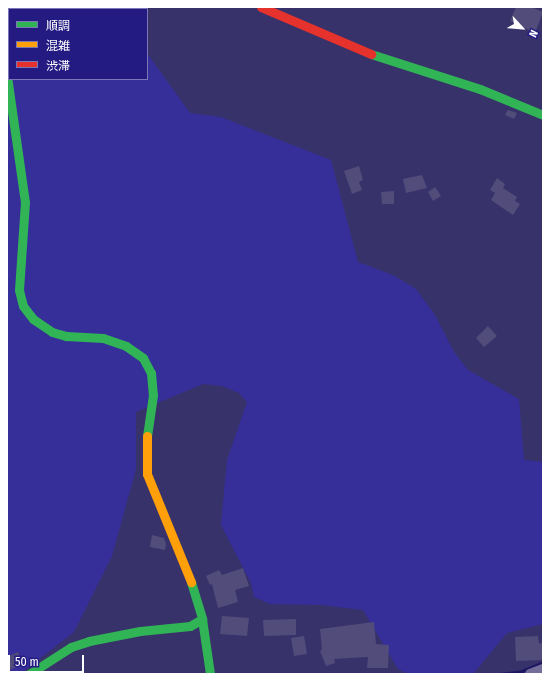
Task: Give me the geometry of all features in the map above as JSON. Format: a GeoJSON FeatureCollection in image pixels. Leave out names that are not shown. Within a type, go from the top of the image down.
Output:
{"type":"FeatureCollection","features":[{"type":"Feature","properties":{"kind":"street"},"geometry":{"type":"LineString","coordinates":[[261,7],[390,62],[480,89],[543,115]]}},
{"type":"Feature","properties":{"kind":"street"},"geometry":{"type":"LineString","coordinates":[[7,76],[25,202],[19,290],[23,306],[33,319],[52,332],[66,336],[103,338],[126,346],[143,358],[151,373],[153,386],[146,444],[147,474],[194,589],[202,619],[210,674]]}},
{"type":"Feature","properties":{"kind":"street"},"geometry":{"type":"LineString","coordinates":[[29,674],[71,647],[89,641],[140,631],[190,626],[202,619]]}},
{"type":"Feature","properties":{"kind":"street"},"geometry":{"type":"LineString","coordinates":[[530,674],[543,669]]}},
{"type":"Feature","properties":{"kind":"shaded area"},"geometry":{"type":"Polygon","coordinates":[[[7,7],[63,8],[8,8],[8,80],[148,80],[148,54],[190,113],[221,117],[331,160],[358,262],[393,275],[416,289],[435,315],[454,352],[468,370],[519,399],[524,460],[543,462],[543,624],[507,633],[473,674],[409,674],[398,669],[363,610],[322,605],[270,604],[254,597],[251,583],[221,525],[227,460],[247,402],[239,393],[222,386],[203,384],[136,412],[136,469],[112,556],[74,632],[20,674],[7,674],[7,7]]]}},
{"type":"Feature","properties":{"kind":"building"},"geometry":{"type":"Polygon","coordinates":[[[516,7],[531,7],[543,12],[535,33],[510,21],[516,7]]]}},
{"type":"Feature","properties":{"kind":"building"},"geometry":{"type":"Polygon","coordinates":[[[508,110],[517,113],[514,119],[505,115],[508,110]]]}},
{"type":"Feature","properties":{"kind":"building"},"geometry":{"type":"Polygon","coordinates":[[[359,166],[363,180],[359,182],[362,190],[352,194],[344,171],[359,166]]]}},
{"type":"Feature","properties":{"kind":"building"},"geometry":{"type":"Polygon","coordinates":[[[422,175],[427,188],[406,193],[403,179],[422,175]]]}},
{"type":"Feature","properties":{"kind":"building"},"geometry":{"type":"Polygon","coordinates":[[[497,178],[505,184],[503,188],[517,197],[515,201],[520,204],[513,215],[491,200],[495,193],[490,190],[497,178]]]}},
{"type":"Feature","properties":{"kind":"building"},"geometry":{"type":"Polygon","coordinates":[[[435,187],[441,196],[433,201],[428,192],[435,187]]]}},
{"type":"Feature","properties":{"kind":"building"},"geometry":{"type":"Polygon","coordinates":[[[394,191],[394,204],[382,204],[381,192],[394,191]]]}},
{"type":"Feature","properties":{"kind":"building"},"geometry":{"type":"Polygon","coordinates":[[[488,326],[497,336],[484,347],[476,338],[488,326]]]}},
{"type":"Feature","properties":{"kind":"building"},"geometry":{"type":"Polygon","coordinates":[[[152,535],[164,538],[166,544],[165,550],[150,547],[152,535]]]}},
{"type":"Feature","properties":{"kind":"building"},"geometry":{"type":"Polygon","coordinates":[[[243,568],[249,586],[235,590],[238,602],[218,608],[212,584],[210,585],[206,576],[219,570],[222,575],[243,568]]]}},
{"type":"Feature","properties":{"kind":"building"},"geometry":{"type":"Polygon","coordinates":[[[222,616],[249,618],[247,636],[220,634],[222,616]]]}},
{"type":"Feature","properties":{"kind":"building"},"geometry":{"type":"Polygon","coordinates":[[[296,619],[296,635],[264,636],[263,620],[296,619]]]}},
{"type":"Feature","properties":{"kind":"building"},"geometry":{"type":"Polygon","coordinates":[[[374,622],[376,644],[389,645],[388,668],[367,668],[368,657],[334,659],[335,663],[326,666],[320,651],[322,650],[320,629],[374,622]]]}},
{"type":"Feature","properties":{"kind":"building"},"geometry":{"type":"Polygon","coordinates":[[[304,636],[307,654],[294,656],[291,638],[304,636]]]}},
{"type":"Feature","properties":{"kind":"building"},"geometry":{"type":"Polygon","coordinates":[[[538,636],[539,644],[543,642],[543,660],[516,661],[515,637],[538,636]]]}},
{"type":"Feature","properties":{"kind":"building"},"geometry":{"type":"Polygon","coordinates":[[[18,652],[23,664],[7,671],[7,657],[18,652]]]}},
{"type":"Feature","properties":{"kind":"waterway"},"geometry":{"type":"LineString","coordinates":[[499,674],[522,671],[543,662]]}},
{"type":"Feature","properties":{"kind":"waterway"},"geometry":{"type":"LineString","coordinates":[[344,674],[350,674]]}},
{"type":"Feature","properties":{"kind":"traffic: fast"},"geometry":{"type":"LineString","coordinates":[[371,54],[480,89],[543,115]]}},
{"type":"Feature","properties":{"kind":"traffic: fast"},"geometry":{"type":"LineString","coordinates":[[7,76],[25,202],[19,290],[23,306],[33,319],[52,332],[66,336],[103,338],[126,346],[143,358],[151,373],[153,395],[147,436]]}},
{"type":"Feature","properties":{"kind":"traffic: fast"},"geometry":{"type":"LineString","coordinates":[[191,582],[202,619],[210,674]]}},
{"type":"Feature","properties":{"kind":"traffic: fast"},"geometry":{"type":"LineString","coordinates":[[29,674],[71,647],[89,641],[140,631],[190,626],[202,619]]}},
{"type":"Feature","properties":{"kind":"traffic: slow"},"geometry":{"type":"LineString","coordinates":[[147,436],[147,474],[191,582]]}},
{"type":"Feature","properties":{"kind":"traffic: jam"},"geometry":{"type":"LineString","coordinates":[[261,7],[371,54]]}}]}
